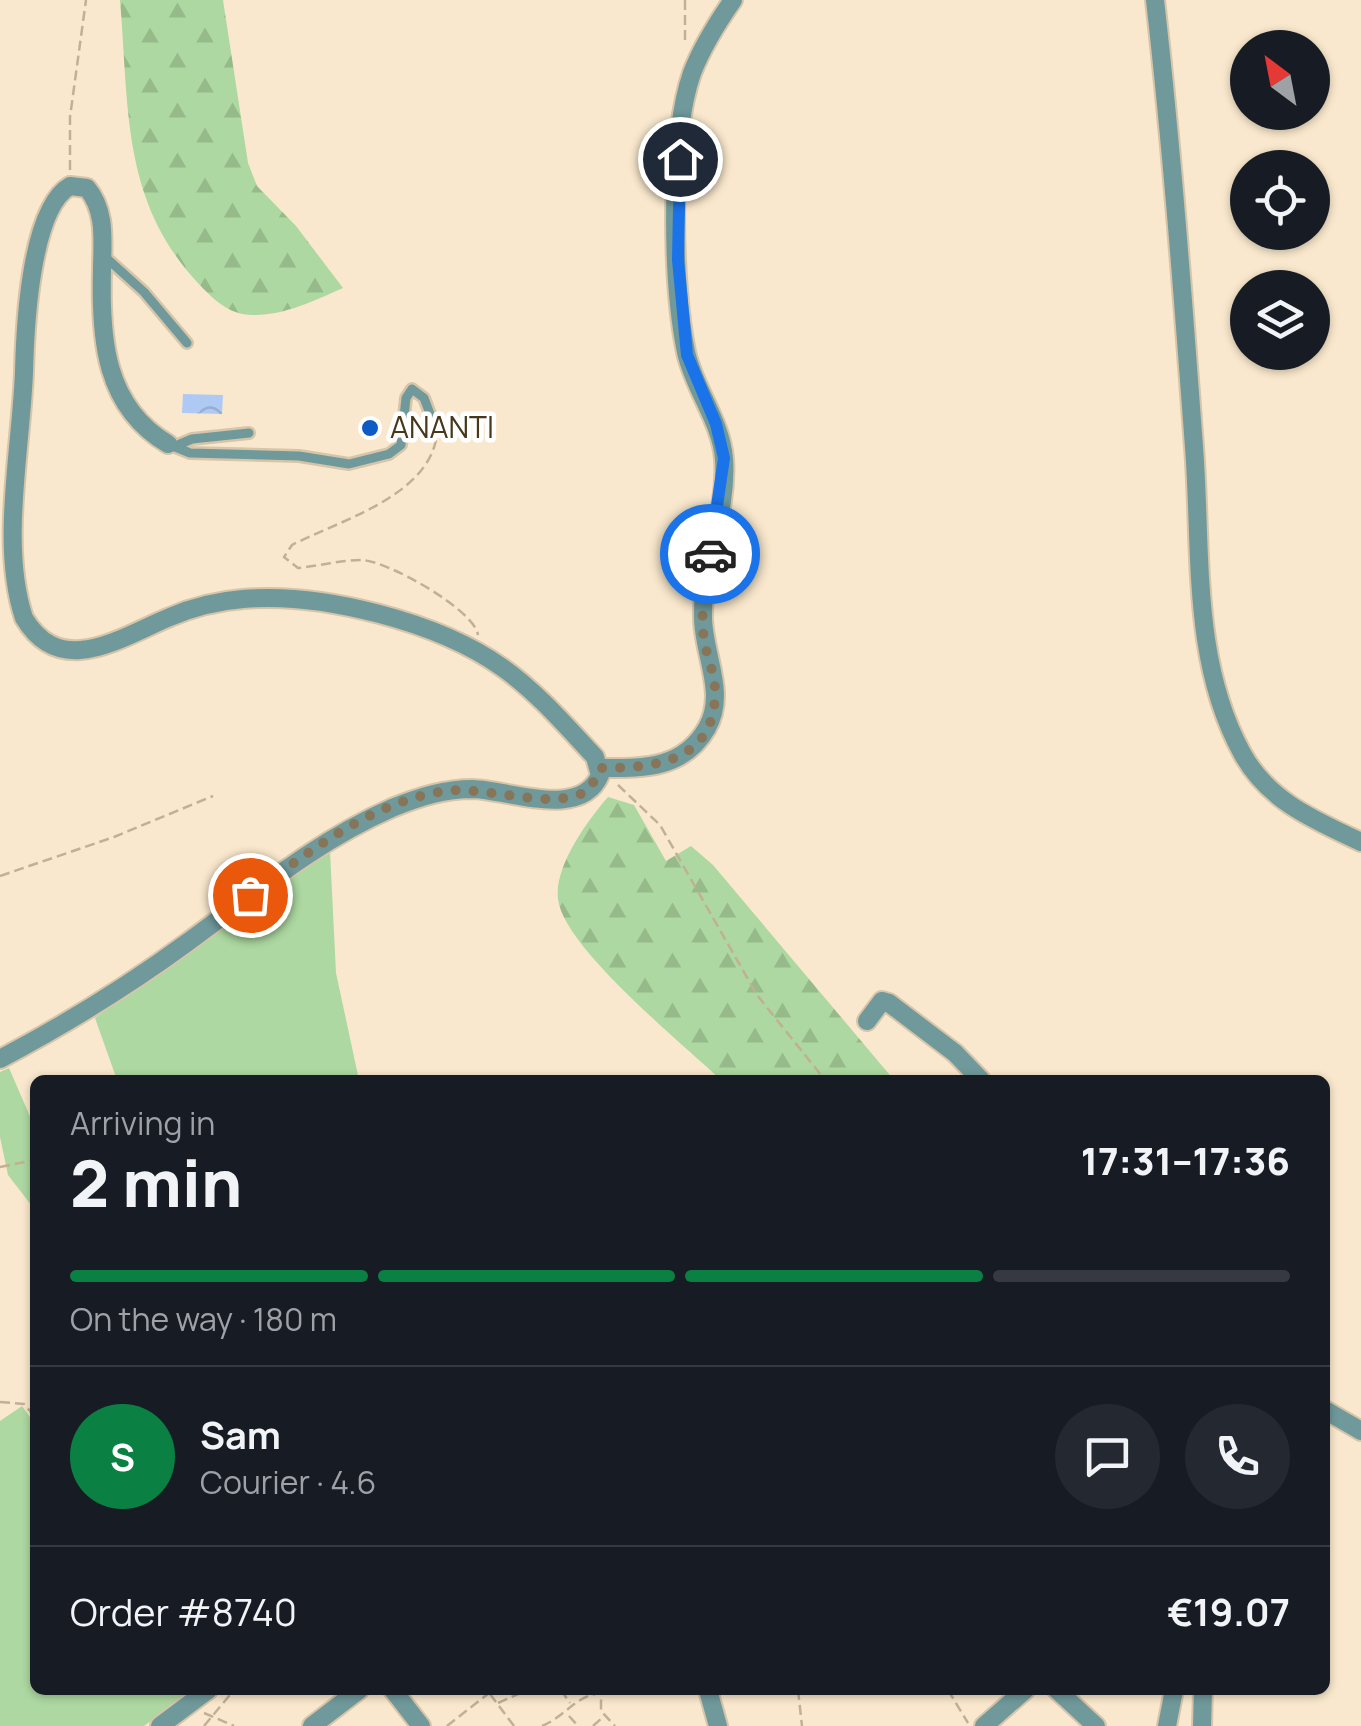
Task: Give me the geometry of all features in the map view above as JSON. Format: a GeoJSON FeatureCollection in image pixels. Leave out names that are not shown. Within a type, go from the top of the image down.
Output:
{"type":"FeatureCollection","features":[{"type":"Feature","properties":{"kind":"street"},"geometry":{"type":"LineString","coordinates":[[600,771],[670,763],[694,745],[713,714],[716,690],[702,615],[724,458],[716,424],[687,355],[678,260],[680,126],[693,70],[733,0]]}},
{"type":"Feature","properties":{"kind":"street"},"geometry":{"type":"LineString","coordinates":[[1155,0],[1177,212],[1196,470],[1198,576],[1209,659],[1242,753],[1268,789],[1299,813],[1361,842]]}},
{"type":"Feature","properties":{"kind":"street"},"geometry":{"type":"LineString","coordinates":[[0,1059],[114,994],[313,848],[357,824],[439,792],[488,790],[542,798],[573,797],[590,789],[600,771],[596,757],[516,678],[471,650],[396,620],[288,599],[241,599],[196,608],[82,652],[60,650],[32,630],[11,588],[5,530],[22,408],[31,284],[56,200],[70,186],[87,188],[97,204],[104,325],[122,402],[141,427],[170,446]]}},
{"type":"Feature","properties":{"kind":"street"},"geometry":{"type":"LineString","coordinates":[[867,1022],[882,1001],[889,1003],[976,1075]]}},
{"type":"Feature","properties":{"kind":"street"},"geometry":{"type":"LineString","coordinates":[[1330,1413],[1361,1431]]}},
{"type":"Feature","properties":{"kind":"street"},"geometry":{"type":"LineString","coordinates":[[160,1726],[201,1695]]}},
{"type":"Feature","properties":{"kind":"street"},"geometry":{"type":"LineString","coordinates":[[312,1726],[352,1695]]}},
{"type":"Feature","properties":{"kind":"street"},"geometry":{"type":"LineString","coordinates":[[397,1695],[421,1726]]}},
{"type":"Feature","properties":{"kind":"street"},"geometry":{"type":"LineString","coordinates":[[709,1695],[718,1726]]}},
{"type":"Feature","properties":{"kind":"street"},"geometry":{"type":"LineString","coordinates":[[984,1726],[1018,1695]]}},
{"type":"Feature","properties":{"kind":"street"},"geometry":{"type":"LineString","coordinates":[[1062,1695],[1096,1726]]}},
{"type":"Feature","properties":{"kind":"street"},"geometry":{"type":"LineString","coordinates":[[1167,1726],[1173,1695]]}},
{"type":"Feature","properties":{"kind":"street"},"geometry":{"type":"LineString","coordinates":[[1202,1726],[1203,1695]]}},
{"type":"Feature","properties":{"kind":"lane"},"geometry":{"type":"LineString","coordinates":[[102,254],[144,292],[187,343]]}},
{"type":"Feature","properties":{"kind":"lane"},"geometry":{"type":"LineString","coordinates":[[170,446],[209,454],[363,462],[402,445],[406,398],[412,389],[424,398],[436,427]]}},
{"type":"Feature","properties":{"kind":"lane"},"geometry":{"type":"LineString","coordinates":[[170,446],[249,432]]}},
{"type":"Feature","properties":{"kind":"path"},"geometry":{"type":"LineString","coordinates":[[70,186],[70,117],[86,0]]}},
{"type":"Feature","properties":{"kind":"path"},"geometry":{"type":"LineString","coordinates":[[685,0],[685,40],[693,70]]}},
{"type":"Feature","properties":{"kind":"path"},"geometry":{"type":"LineString","coordinates":[[436,427],[430,458],[415,477],[374,505],[292,545],[284,557],[298,568],[363,560],[402,572],[475,625],[478,635],[471,650]]}},
{"type":"Feature","properties":{"kind":"path"},"geometry":{"type":"LineString","coordinates":[[600,771],[627,789],[660,825],[757,995],[821,1075]]}},
{"type":"Feature","properties":{"kind":"path"},"geometry":{"type":"LineString","coordinates":[[0,876],[114,837],[213,796]]}},
{"type":"Feature","properties":{"kind":"path"},"geometry":{"type":"LineString","coordinates":[[0,1167],[30,1161]]}},
{"type":"Feature","properties":{"kind":"path"},"geometry":{"type":"LineString","coordinates":[[0,1402],[24,1404],[30,1411]]}},
{"type":"Feature","properties":{"kind":"path"},"geometry":{"type":"LineString","coordinates":[[204,1726],[229,1695]]}},
{"type":"Feature","properties":{"kind":"path"},"geometry":{"type":"LineString","coordinates":[[447,1726],[487,1695]]}},
{"type":"Feature","properties":{"kind":"path"},"geometry":{"type":"LineString","coordinates":[[492,1695],[514,1726]]}},
{"type":"Feature","properties":{"kind":"path"},"geometry":{"type":"LineString","coordinates":[[497,1704],[516,1695]]}},
{"type":"Feature","properties":{"kind":"path"},"geometry":{"type":"LineString","coordinates":[[542,1726],[567,1714],[570,1704],[564,1695]]}},
{"type":"Feature","properties":{"kind":"path"},"geometry":{"type":"LineString","coordinates":[[570,1704],[595,1695]]}},
{"type":"Feature","properties":{"kind":"path"},"geometry":{"type":"LineString","coordinates":[[601,1695],[604,1716],[615,1726]]}},
{"type":"Feature","properties":{"kind":"path"},"geometry":{"type":"LineString","coordinates":[[799,1695],[802,1726]]}},
{"type":"Feature","properties":{"kind":"path"},"geometry":{"type":"LineString","coordinates":[[951,1695],[971,1726]]}},
{"type":"Feature","properties":{"kind":"path"},"geometry":{"type":"LineString","coordinates":[[212,1714],[234,1726]]}},
{"type":"Feature","properties":{"kind":"path"},"geometry":{"type":"LineString","coordinates":[[567,1714],[578,1726]]}},
{"type":"Feature","properties":{"kind":"path"},"geometry":{"type":"LineString","coordinates":[[593,1726],[604,1716]]}},
{"type":"Feature","properties":{"kind":"green space"},"geometry":{"type":"Polygon","coordinates":[[[120,0],[223,0],[248,163],[257,186],[296,226],[343,288],[289,310],[246,315],[216,301],[172,251],[154,218],[133,149],[120,0]]]}},
{"type":"Feature","properties":{"kind":"green space"},"geometry":{"type":"Polygon","coordinates":[[[608,797],[634,805],[666,861],[691,846],[713,865],[890,1075],[716,1075],[601,968],[565,919],[558,886],[582,831],[608,797]]]}},
{"type":"Feature","properties":{"kind":"green space"},"geometry":{"type":"Polygon","coordinates":[[[330,851],[336,973],[358,1075],[115,1075],[95,1018],[317,856],[330,851]]]}},
{"type":"Feature","properties":{"kind":"green space"},"geometry":{"type":"Polygon","coordinates":[[[9,1068],[30,1116],[30,1204],[8,1175],[0,1137],[0,1072],[9,1068]]]}},
{"type":"Feature","properties":{"kind":"green space"},"geometry":{"type":"Polygon","coordinates":[[[22,1406],[30,1417],[30,1695],[186,1695],[144,1726],[0,1726],[0,1421],[22,1406]]]}},
{"type":"Feature","properties":{"kind":"water"},"geometry":{"type":"Polygon","coordinates":[[[183,394],[223,395],[222,414],[182,413],[183,394]]]}},
{"type":"Feature","properties":{"kind":"way so far"},"geometry":{"type":"LineString","coordinates":[[250,895],[313,848],[357,824],[425,796],[471,790],[562,799],[590,789],[598,780],[600,768],[662,766],[686,753],[705,731],[713,714],[716,690],[702,615],[710,554]]}},
{"type":"Feature","properties":{"kind":"place","name":"ΑΝΑΝΤΙ"},"geometry":{"type":"Point","coordinates":[370,428]}},
{"type":"Feature","properties":{"kind":"route"},"geometry":{"type":"LineString","coordinates":[[680,159],[678,260],[682,322],[687,355],[716,424],[724,458],[710,554]]}}]}
